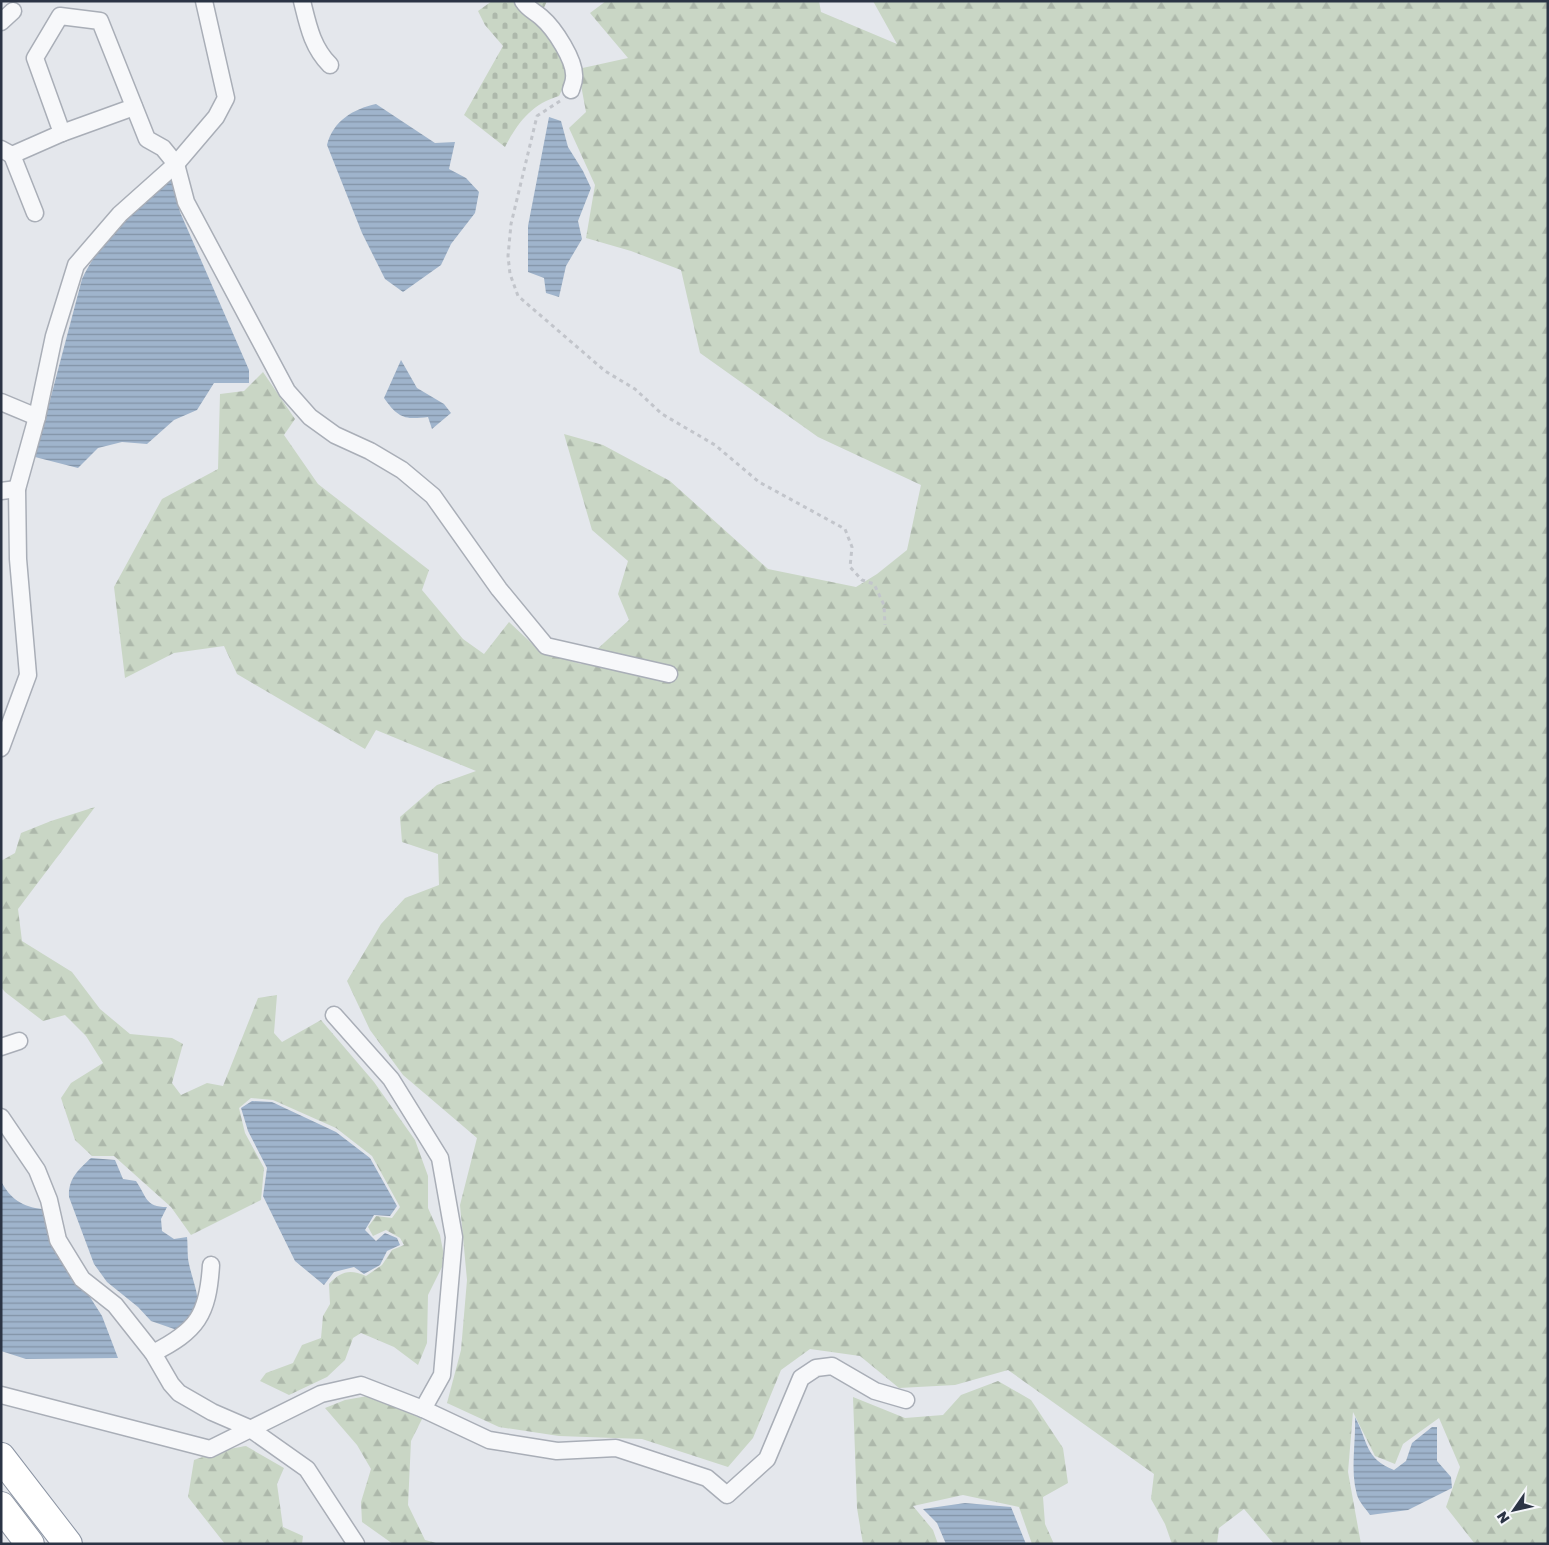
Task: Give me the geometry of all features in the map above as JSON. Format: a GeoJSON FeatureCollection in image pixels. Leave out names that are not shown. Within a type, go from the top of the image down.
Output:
{"type":"FeatureCollection","features":[{"type":"Feature","properties":{"kind":"highway"},"geometry":{"type":"LineString","coordinates":[[1,1457],[68,1544]]}},
{"type":"Feature","properties":{"kind":"highway"},"geometry":{"type":"LineString","coordinates":[[1,1506],[30,1544]]}},
{"type":"Feature","properties":{"kind":"street"},"geometry":{"type":"LineString","coordinates":[[302,1],[314,45],[330,65]]}},
{"type":"Feature","properties":{"kind":"street"},"geometry":{"type":"LineString","coordinates":[[524,1],[527,8],[541,17],[556,33],[569,58],[575,77],[571,90]]}},
{"type":"Feature","properties":{"kind":"street"},"geometry":{"type":"LineString","coordinates":[[1,748],[28,675],[18,559],[9,490],[36,417],[54,336],[76,265],[120,214],[176,164],[216,117],[226,98],[209,4]]}},
{"type":"Feature","properties":{"kind":"street"},"geometry":{"type":"LineString","coordinates":[[62,133],[35,58],[60,16],[100,21],[147,138],[163,148],[176,164],[186,202],[283,384],[310,418],[335,435],[370,451],[402,470],[433,496],[499,589],[546,646],[669,674]]}},
{"type":"Feature","properties":{"kind":"street"},"geometry":{"type":"LineString","coordinates":[[35,214],[7,152],[134,107]]}},
{"type":"Feature","properties":{"kind":"street"},"geometry":{"type":"LineString","coordinates":[[1,402],[36,417]]}},
{"type":"Feature","properties":{"kind":"street"},"geometry":{"type":"LineString","coordinates":[[334,1014],[391,1079],[440,1158],[454,1237],[442,1375],[423,1409]]}},
{"type":"Feature","properties":{"kind":"street"},"geometry":{"type":"LineString","coordinates":[[1,1047],[19,1041]]}},
{"type":"Feature","properties":{"kind":"street"},"geometry":{"type":"LineString","coordinates":[[1,1117],[37,1170],[49,1200],[58,1240],[82,1279],[115,1305],[153,1353],[171,1384],[179,1392],[212,1412],[249,1428],[307,1469],[356,1544]]}},
{"type":"Feature","properties":{"kind":"street"},"geometry":{"type":"LineString","coordinates":[[153,1353],[175,1342],[201,1316],[209,1291],[211,1265]]}},
{"type":"Feature","properties":{"kind":"street"},"geometry":{"type":"LineString","coordinates":[[1,1395],[210,1449],[249,1428],[321,1394],[361,1385],[423,1409],[489,1440],[557,1451],[616,1448],[707,1478],[727,1495],[767,1459],[801,1378],[816,1368],[832,1366],[875,1392],[906,1400]]}},
{"type":"Feature","properties":{"kind":"path"},"geometry":{"type":"LineString","coordinates":[[571,90],[537,116],[533,128],[511,224],[508,256],[510,274],[518,296],[605,371],[635,389],[662,414],[715,445],[759,482],[845,529],[852,547],[850,567],[862,580],[874,584],[884,605],[885,625]]}},
{"type":"Feature","properties":{"kind":"green space"},"geometry":{"type":"Polygon","coordinates":[[[492,1],[547,1],[538,21],[561,53],[568,78],[559,96],[549,99],[533,109],[515,130],[505,147],[464,115],[503,46],[485,25],[478,11],[492,1]]]}},
{"type":"Feature","properties":{"kind":"green space"},"geometry":{"type":"Polygon","coordinates":[[[606,1],[819,1],[821,12],[897,44],[873,1],[1548,1],[1548,1544],[1475,1544],[1446,1507],[1460,1467],[1439,1418],[1403,1444],[1395,1464],[1375,1456],[1353,1412],[1348,1472],[1361,1544],[1274,1544],[1244,1509],[1219,1528],[1217,1544],[1172,1544],[1165,1524],[1151,1499],[1154,1474],[1008,1370],[955,1385],[899,1388],[860,1356],[810,1349],[781,1370],[753,1438],[728,1467],[642,1439],[559,1436],[499,1427],[447,1403],[461,1350],[467,1280],[460,1205],[477,1138],[403,1075],[370,1030],[347,981],[381,924],[405,898],[439,885],[438,854],[402,842],[400,817],[437,785],[476,771],[376,730],[365,749],[237,674],[224,646],[174,653],[125,678],[114,587],[162,499],[218,469],[220,394],[244,391],[263,372],[295,419],[284,435],[318,484],[429,570],[422,590],[463,639],[484,654],[509,622],[541,652],[581,664],[629,620],[618,594],[628,561],[592,530],[564,434],[603,445],[670,481],[768,569],[856,587],[877,574],[907,550],[921,485],[818,437],[700,353],[681,270],[631,251],[586,238],[595,185],[569,128],[586,112],[578,69],[628,58],[590,13],[606,1]]]}},
{"type":"Feature","properties":{"kind":"green space"},"geometry":{"type":"Polygon","coordinates":[[[95,807],[18,909],[22,941],[72,972],[100,1009],[130,1034],[172,1038],[183,1044],[172,1083],[181,1095],[207,1083],[223,1086],[258,998],[277,995],[274,1033],[282,1042],[321,1020],[374,1082],[415,1140],[428,1176],[428,1208],[440,1235],[445,1261],[428,1295],[427,1343],[418,1365],[394,1347],[361,1333],[353,1338],[345,1360],[327,1377],[289,1395],[260,1381],[266,1373],[293,1363],[302,1345],[321,1338],[323,1316],[330,1304],[329,1284],[333,1280],[346,1272],[355,1272],[366,1276],[382,1265],[392,1250],[404,1245],[400,1238],[386,1230],[373,1236],[368,1227],[376,1216],[392,1218],[400,1207],[372,1156],[336,1128],[273,1100],[251,1098],[239,1108],[245,1133],[264,1168],[261,1200],[191,1235],[171,1207],[114,1156],[92,1156],[75,1140],[61,1098],[71,1083],[103,1063],[86,1036],[65,1015],[43,1021],[1,987],[1,861],[15,853],[21,833],[95,807]]]}},
{"type":"Feature","properties":{"kind":"green space"},"geometry":{"type":"Polygon","coordinates":[[[998,1381],[1031,1400],[1063,1448],[1068,1483],[1043,1497],[1045,1524],[1054,1544],[1032,1544],[1019,1507],[963,1495],[913,1506],[933,1530],[938,1544],[863,1544],[857,1508],[853,1397],[905,1418],[943,1415],[961,1395],[998,1381]]]}},
{"type":"Feature","properties":{"kind":"green space"},"geometry":{"type":"Polygon","coordinates":[[[373,1395],[422,1419],[411,1441],[408,1505],[425,1540],[440,1544],[393,1544],[362,1522],[361,1502],[371,1469],[357,1445],[325,1408],[345,1400],[373,1395]]]}},
{"type":"Feature","properties":{"kind":"green space"},"geometry":{"type":"Polygon","coordinates":[[[246,1446],[284,1468],[277,1484],[283,1527],[303,1536],[302,1544],[225,1544],[188,1497],[194,1460],[223,1450],[246,1446]]]}},
{"type":"Feature","properties":{"kind":"water"},"geometry":{"type":"Polygon","coordinates":[[[376,104],[435,143],[455,142],[449,169],[466,178],[479,192],[475,213],[451,244],[441,265],[403,292],[385,279],[362,233],[327,145],[334,129],[345,117],[359,109],[376,104]]]}},
{"type":"Feature","properties":{"kind":"water"},"geometry":{"type":"Polygon","coordinates":[[[549,117],[561,121],[568,147],[591,188],[578,221],[582,239],[566,266],[559,297],[546,293],[544,278],[528,272],[528,226],[549,117]]]}},
{"type":"Feature","properties":{"kind":"water"},"geometry":{"type":"Polygon","coordinates":[[[171,180],[174,181],[180,212],[249,370],[249,383],[214,383],[197,410],[174,420],[147,444],[122,442],[98,448],[78,468],[35,457],[82,279],[99,250],[110,237],[133,213],[171,180]]]}},
{"type":"Feature","properties":{"kind":"water"},"geometry":{"type":"Polygon","coordinates":[[[401,360],[417,388],[444,404],[451,413],[432,429],[428,417],[408,418],[398,414],[384,398],[401,360]]]}},
{"type":"Feature","properties":{"kind":"water"},"geometry":{"type":"Polygon","coordinates":[[[252,1101],[272,1102],[336,1132],[370,1158],[397,1206],[390,1216],[374,1215],[365,1230],[376,1241],[385,1233],[397,1238],[400,1245],[387,1251],[380,1265],[364,1274],[354,1267],[334,1272],[324,1285],[295,1261],[263,1196],[267,1168],[248,1131],[241,1108],[252,1101]]]}},
{"type":"Feature","properties":{"kind":"water"},"geometry":{"type":"Polygon","coordinates":[[[91,1158],[115,1160],[123,1179],[136,1181],[150,1203],[160,1207],[167,1207],[161,1219],[162,1231],[174,1239],[187,1237],[188,1261],[197,1293],[197,1300],[193,1313],[177,1330],[151,1321],[138,1307],[107,1282],[94,1264],[69,1197],[72,1180],[91,1158]]]}},
{"type":"Feature","properties":{"kind":"water"},"geometry":{"type":"Polygon","coordinates":[[[1,1181],[9,1193],[18,1201],[42,1209],[50,1233],[77,1285],[90,1297],[102,1316],[118,1358],[26,1359],[1,1351],[1,1181]]]}},
{"type":"Feature","properties":{"kind":"water"},"geometry":{"type":"Polygon","coordinates":[[[1355,1417],[1372,1455],[1385,1466],[1394,1470],[1406,1461],[1412,1443],[1432,1427],[1437,1427],[1437,1461],[1451,1477],[1452,1488],[1408,1510],[1370,1515],[1358,1498],[1355,1486],[1355,1417]]]}},
{"type":"Feature","properties":{"kind":"water"},"geometry":{"type":"Polygon","coordinates":[[[965,1503],[1011,1507],[1026,1544],[946,1544],[937,1523],[923,1509],[965,1503]]]}}]}
